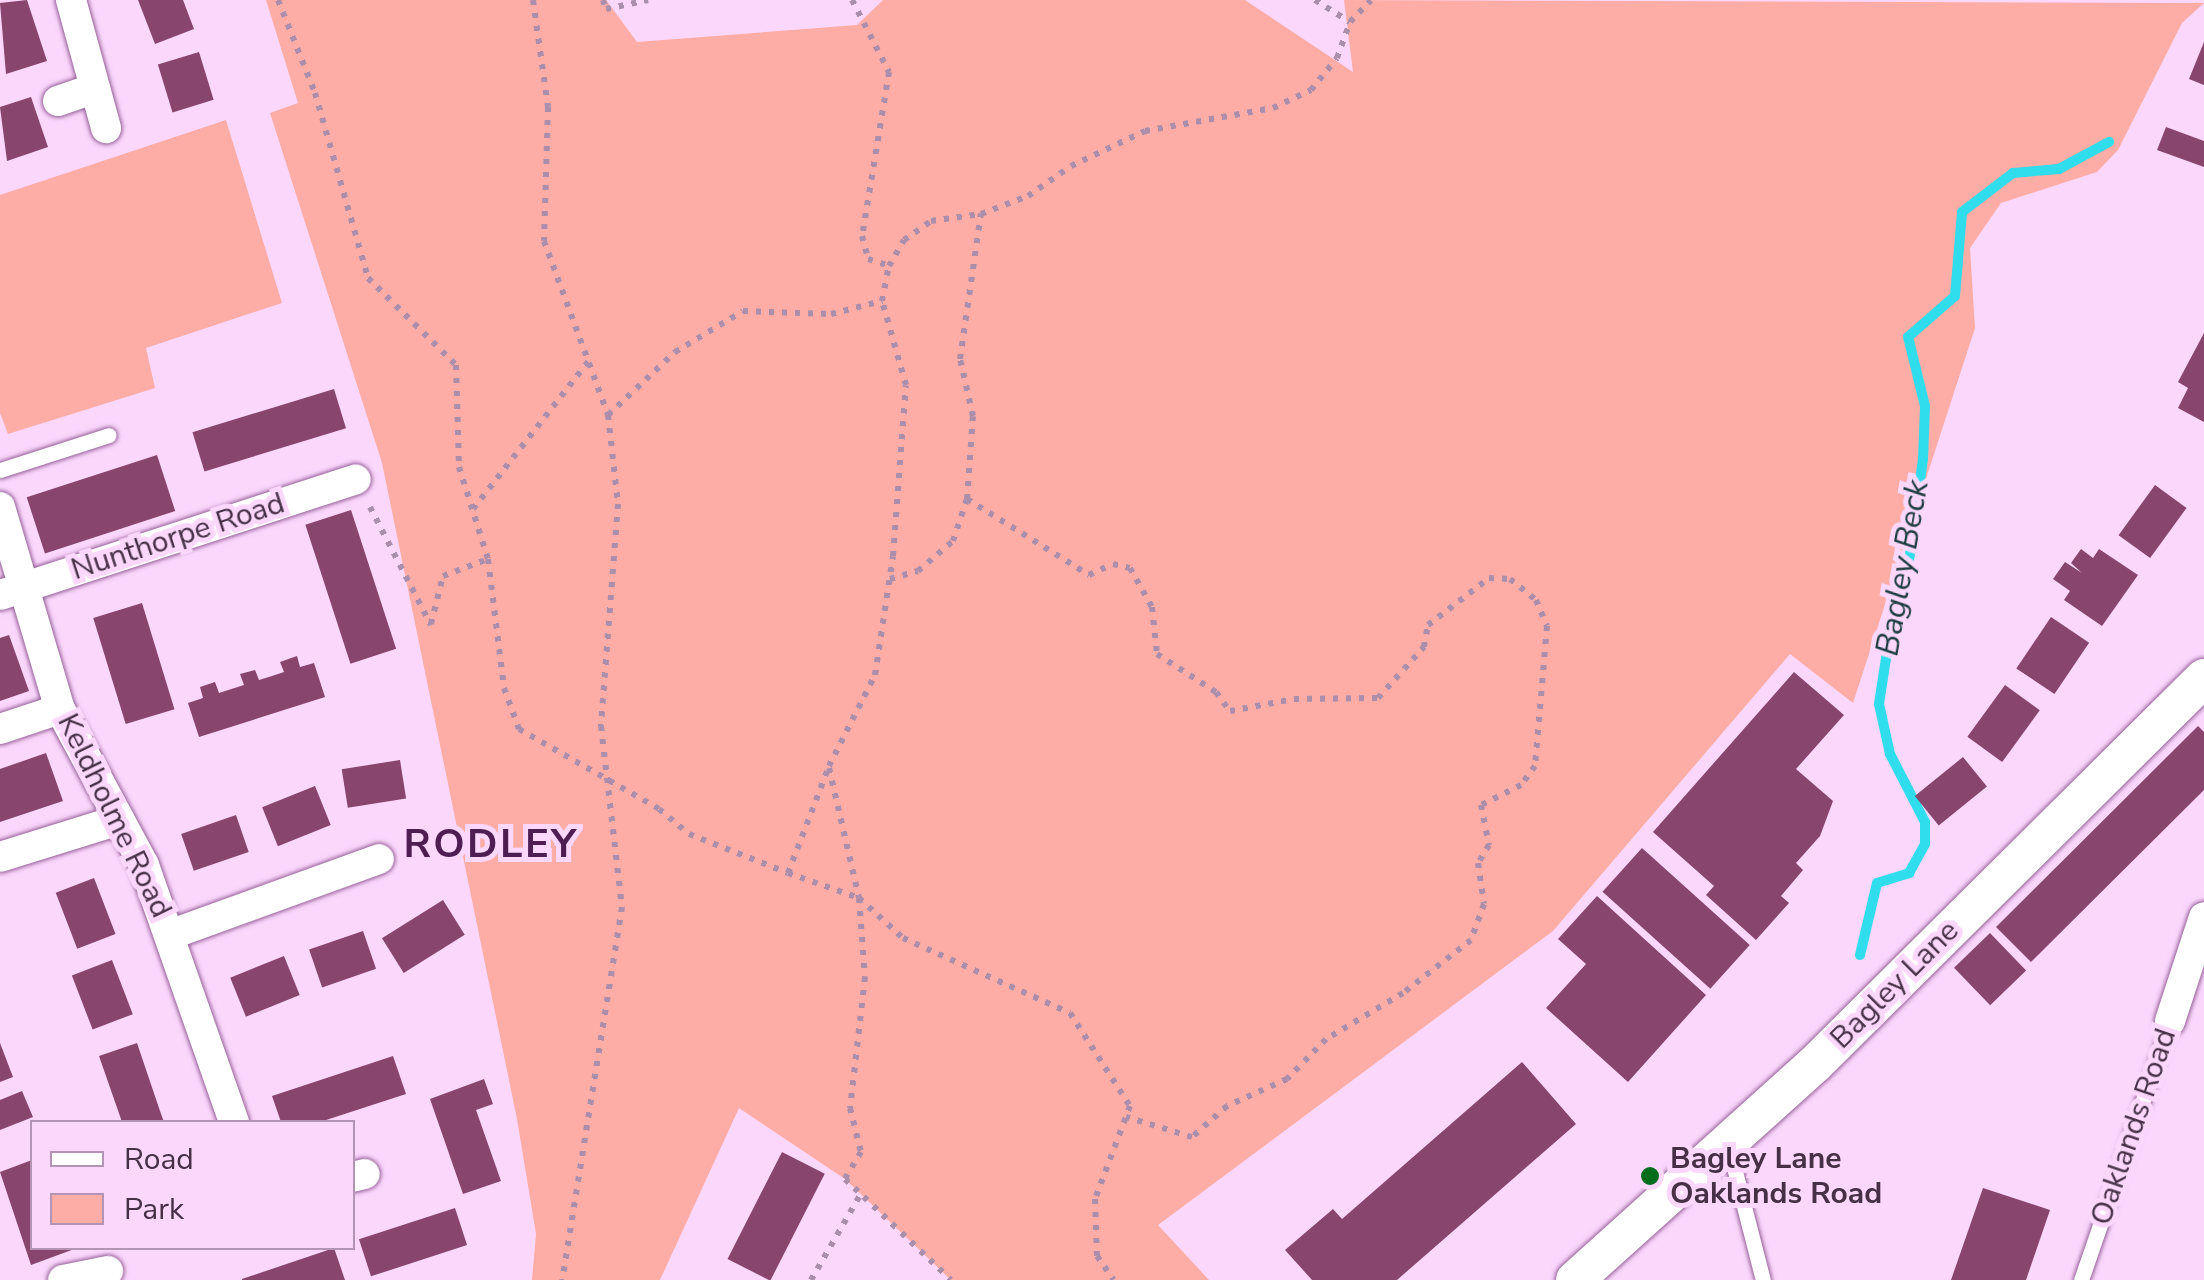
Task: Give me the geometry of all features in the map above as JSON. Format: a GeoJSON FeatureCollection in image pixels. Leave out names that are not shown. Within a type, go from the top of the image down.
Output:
{"type":"FeatureCollection","features":[{"type":"Feature","properties":{"kind":"street"},"geometry":{"type":"LineString","coordinates":[[71,0],[106,128]]}},
{"type":"Feature","properties":{"kind":"street"},"geometry":{"type":"LineString","coordinates":[[58,100],[95,88]]}},
{"type":"Feature","properties":{"kind":"street","name":"Nunthorpe Road"},"geometry":{"type":"LineString","coordinates":[[12,592],[356,479]]}},
{"type":"Feature","properties":{"kind":"street","name":"Keldholme Road"},"geometry":{"type":"LineString","coordinates":[[0,507],[12,592],[60,709],[120,820],[172,934],[233,1120]]}},
{"type":"Feature","properties":{"kind":"street","name":"Bagley Lane"},"geometry":{"type":"LineString","coordinates":[[1576,1280],[1728,1143],[2204,678]]}},
{"type":"Feature","properties":{"kind":"street"},"geometry":{"type":"LineString","coordinates":[[0,729],[60,709]]}},
{"type":"Feature","properties":{"kind":"street"},"geometry":{"type":"LineString","coordinates":[[0,857],[120,820]]}},
{"type":"Feature","properties":{"kind":"street"},"geometry":{"type":"LineString","coordinates":[[172,934],[379,859]]}},
{"type":"Feature","properties":{"kind":"street","name":"Oaklands Road"},"geometry":{"type":"LineString","coordinates":[[2170,1022],[2204,917]]}},
{"type":"Feature","properties":{"kind":"street"},"geometry":{"type":"LineString","coordinates":[[63,1280],[108,1271]]}},
{"type":"Feature","properties":{"kind":"lane"},"geometry":{"type":"LineString","coordinates":[[0,470],[110,434]]}},
{"type":"Feature","properties":{"kind":"lane","name":"Oaklands Road"},"geometry":{"type":"LineString","coordinates":[[2081,1280],[2170,1022]]}},
{"type":"Feature","properties":{"kind":"lane"},"geometry":{"type":"LineString","coordinates":[[1728,1143],[1763,1280]]}},
{"type":"Feature","properties":{"kind":"path"},"geometry":{"type":"LineString","coordinates":[[278,0],[314,94],[368,278],[456,366],[459,468],[488,558],[504,688],[519,729],[689,834],[859,898],[904,938],[1070,1013],[1130,1106],[1096,1199],[1097,1256],[1114,1280]]}},
{"type":"Feature","properties":{"kind":"path"},"geometry":{"type":"LineString","coordinates":[[533,0],[548,107],[544,241],[608,415],[618,504],[601,726],[622,907],[602,1058],[562,1280]]}},
{"type":"Feature","properties":{"kind":"path"},"geometry":{"type":"LineString","coordinates":[[603,0],[606,9],[648,0]]}},
{"type":"Feature","properties":{"kind":"path"},"geometry":{"type":"LineString","coordinates":[[852,0],[889,72],[862,236],[868,259],[889,266]]}},
{"type":"Feature","properties":{"kind":"path"},"geometry":{"type":"LineString","coordinates":[[1315,0],[1350,22]]}},
{"type":"Feature","properties":{"kind":"path"},"geometry":{"type":"LineString","coordinates":[[788,873],[829,766],[875,676],[890,579],[906,385],[882,301],[889,266],[904,240],[931,222],[981,214],[1028,196],[1071,166],[1145,132],[1273,108],[1311,90],[1337,58],[1350,22],[1371,0]]}},
{"type":"Feature","properties":{"kind":"path"},"geometry":{"type":"LineString","coordinates":[[890,579],[918,572],[953,541],[967,499],[974,416],[960,359],[981,214]]}},
{"type":"Feature","properties":{"kind":"path"},"geometry":{"type":"LineString","coordinates":[[608,415],[674,352],[743,311],[831,314],[882,301]]}},
{"type":"Feature","properties":{"kind":"path"},"geometry":{"type":"LineString","coordinates":[[472,509],[589,361]]}},
{"type":"Feature","properties":{"kind":"path"},"geometry":{"type":"LineString","coordinates":[[356,479],[431,625],[442,576],[488,558]]}},
{"type":"Feature","properties":{"kind":"path"},"geometry":{"type":"LineString","coordinates":[[967,499],[1089,575],[1113,564],[1130,568],[1152,607],[1157,654],[1216,692],[1230,711],[1294,699],[1378,698],[1424,647],[1428,625],[1489,578],[1510,579],[1536,600],[1547,626],[1535,766],[1522,785],[1481,806],[1489,845],[1478,863],[1484,904],[1471,940],[1326,1039],[1287,1079],[1227,1106],[1192,1137],[1126,1117]]}},
{"type":"Feature","properties":{"kind":"path"},"geometry":{"type":"LineString","coordinates":[[829,766],[859,898],[865,977],[850,1108],[861,1152],[846,1179],[951,1280]]}},
{"type":"Feature","properties":{"kind":"path"},"geometry":{"type":"LineString","coordinates":[[812,1280],[860,1196]]}},
{"type":"Feature","properties":{"kind":"green space"},"geometry":{"type":"Polygon","coordinates":[[[266,0],[606,0],[637,42],[857,25],[883,0],[1245,0],[1353,72],[1344,0],[2204,3],[2182,23],[2118,150],[2097,172],[2001,203],[1970,248],[1975,328],[1853,703],[1790,654],[1553,931],[1158,1225],[1209,1280],[951,1280],[845,1179],[739,1108],[660,1280],[532,1280],[536,1234],[517,1119],[382,463],[270,113],[298,103],[266,0]]]}},
{"type":"Feature","properties":{"kind":"green space"},"geometry":{"type":"Polygon","coordinates":[[[226,120],[282,303],[146,348],[155,388],[8,434],[0,413],[0,195],[226,120]]]}},
{"type":"Feature","properties":{"kind":"building"},"geometry":{"type":"Polygon","coordinates":[[[27,0],[47,61],[6,74],[0,3],[27,0]]]}},
{"type":"Feature","properties":{"kind":"building"},"geometry":{"type":"Polygon","coordinates":[[[138,0],[183,0],[194,29],[155,44],[138,0]]]}},
{"type":"Feature","properties":{"kind":"building"},"geometry":{"type":"Polygon","coordinates":[[[2204,42],[2204,85],[2189,79],[2204,42]]]}},
{"type":"Feature","properties":{"kind":"building"},"geometry":{"type":"Polygon","coordinates":[[[199,52],[214,100],[172,112],[158,65],[199,52]]]}},
{"type":"Feature","properties":{"kind":"building"},"geometry":{"type":"Polygon","coordinates":[[[31,97],[48,147],[7,161],[0,107],[31,97]]]}},
{"type":"Feature","properties":{"kind":"building"},"geometry":{"type":"Polygon","coordinates":[[[2166,127],[2204,141],[2204,167],[2157,150],[2166,127]]]}},
{"type":"Feature","properties":{"kind":"building"},"geometry":{"type":"Polygon","coordinates":[[[2204,333],[2204,422],[2178,408],[2188,388],[2178,382],[2204,333]]]}},
{"type":"Feature","properties":{"kind":"building"},"geometry":{"type":"Polygon","coordinates":[[[334,389],[346,428],[204,471],[192,432],[334,389]]]}},
{"type":"Feature","properties":{"kind":"building"},"geometry":{"type":"Polygon","coordinates":[[[157,455],[175,511],[45,553],[27,497],[157,455]]]}},
{"type":"Feature","properties":{"kind":"building"},"geometry":{"type":"Polygon","coordinates":[[[2155,485],[2187,508],[2150,558],[2119,535],[2155,485]]]}},
{"type":"Feature","properties":{"kind":"building"},"geometry":{"type":"Polygon","coordinates":[[[351,510],[396,649],[350,664],[305,525],[351,510]]]}},
{"type":"Feature","properties":{"kind":"building"},"geometry":{"type":"Polygon","coordinates":[[[2081,549],[2093,558],[2099,549],[2138,575],[2102,626],[2064,600],[2070,591],[2053,579],[2065,562],[2082,573],[2071,563],[2081,549]]]}},
{"type":"Feature","properties":{"kind":"building"},"geometry":{"type":"Polygon","coordinates":[[[142,603],[174,709],[126,724],[93,618],[142,603]]]}},
{"type":"Feature","properties":{"kind":"building"},"geometry":{"type":"Polygon","coordinates":[[[2051,617],[2089,643],[2054,694],[2016,668],[2051,617]]]}},
{"type":"Feature","properties":{"kind":"building"},"geometry":{"type":"Polygon","coordinates":[[[9,635],[29,691],[0,701],[0,638],[9,635]]]}},
{"type":"Feature","properties":{"kind":"building"},"geometry":{"type":"Polygon","coordinates":[[[297,656],[300,667],[314,663],[325,697],[199,737],[188,703],[203,698],[200,687],[215,682],[219,693],[244,685],[240,674],[255,670],[259,680],[284,672],[280,662],[297,656]]]}},
{"type":"Feature","properties":{"kind":"building"},"geometry":{"type":"Polygon","coordinates":[[[1794,672],[1844,715],[1796,769],[1833,801],[1820,836],[1796,863],[1803,870],[1781,896],[1789,903],[1756,940],[1706,895],[1714,886],[1653,832],[1794,672]]]}},
{"type":"Feature","properties":{"kind":"building"},"geometry":{"type":"Polygon","coordinates":[[[2005,685],[2040,710],[2002,762],[1967,737],[2005,685]]]}},
{"type":"Feature","properties":{"kind":"building"},"geometry":{"type":"Polygon","coordinates":[[[2198,726],[2204,732],[2204,790],[2031,962],[1996,927],[2198,726]]]}},
{"type":"Feature","properties":{"kind":"building"},"geometry":{"type":"Polygon","coordinates":[[[46,753],[63,801],[0,822],[0,769],[46,753]]]}},
{"type":"Feature","properties":{"kind":"building"},"geometry":{"type":"Polygon","coordinates":[[[1963,757],[1987,787],[1939,826],[1915,796],[1963,757]]]}},
{"type":"Feature","properties":{"kind":"building"},"geometry":{"type":"Polygon","coordinates":[[[400,760],[406,799],[348,808],[342,769],[400,760]]]}},
{"type":"Feature","properties":{"kind":"building"},"geometry":{"type":"Polygon","coordinates":[[[315,786],[331,825],[278,846],[262,807],[315,786]]]}},
{"type":"Feature","properties":{"kind":"building"},"geometry":{"type":"Polygon","coordinates":[[[236,815],[249,852],[194,871],[181,834],[236,815]]]}},
{"type":"Feature","properties":{"kind":"building"},"geometry":{"type":"Polygon","coordinates":[[[1642,848],[1750,945],[1710,989],[1603,892],[1642,848]]]}},
{"type":"Feature","properties":{"kind":"building"},"geometry":{"type":"Polygon","coordinates":[[[94,878],[116,934],[77,949],[56,893],[94,878]]]}},
{"type":"Feature","properties":{"kind":"building"},"geometry":{"type":"Polygon","coordinates":[[[1597,896],[1706,995],[1628,1082],[1546,1008],[1586,964],[1558,939],[1597,896]]]}},
{"type":"Feature","properties":{"kind":"building"},"geometry":{"type":"Polygon","coordinates":[[[443,900],[465,935],[404,973],[382,938],[443,900]]]}},
{"type":"Feature","properties":{"kind":"building"},"geometry":{"type":"Polygon","coordinates":[[[363,931],[376,969],[322,987],[309,950],[363,931]]]}},
{"type":"Feature","properties":{"kind":"building"},"geometry":{"type":"Polygon","coordinates":[[[1990,933],[2026,970],[1990,1005],[1954,968],[1990,933]]]}},
{"type":"Feature","properties":{"kind":"building"},"geometry":{"type":"Polygon","coordinates":[[[284,956],[300,995],[246,1017],[230,978],[284,956]]]}},
{"type":"Feature","properties":{"kind":"building"},"geometry":{"type":"Polygon","coordinates":[[[112,960],[133,1014],[93,1030],[72,975],[112,960]]]}},
{"type":"Feature","properties":{"kind":"building"},"geometry":{"type":"Polygon","coordinates":[[[0,1043],[13,1077],[0,1082],[0,1043]]]}},
{"type":"Feature","properties":{"kind":"building"},"geometry":{"type":"Polygon","coordinates":[[[137,1043],[163,1120],[121,1120],[99,1056],[137,1043]]]}},
{"type":"Feature","properties":{"kind":"building"},"geometry":{"type":"Polygon","coordinates":[[[393,1056],[406,1094],[326,1120],[280,1120],[272,1096],[393,1056]]]}},
{"type":"Feature","properties":{"kind":"building"},"geometry":{"type":"Polygon","coordinates":[[[1522,1062],[1576,1124],[1397,1280],[1312,1280],[1285,1250],[1333,1209],[1342,1219],[1522,1062]]]}},
{"type":"Feature","properties":{"kind":"building"},"geometry":{"type":"Polygon","coordinates":[[[484,1079],[493,1104],[476,1110],[501,1181],[463,1194],[430,1099],[484,1079]]]}},
{"type":"Feature","properties":{"kind":"building"},"geometry":{"type":"Polygon","coordinates":[[[22,1091],[33,1117],[0,1130],[0,1100],[22,1091]]]}},
{"type":"Feature","properties":{"kind":"building"},"geometry":{"type":"Polygon","coordinates":[[[782,1152],[825,1174],[771,1280],[728,1259],[782,1152]]]}},
{"type":"Feature","properties":{"kind":"building"},"geometry":{"type":"Polygon","coordinates":[[[30,1161],[30,1250],[72,1250],[31,1265],[0,1172],[30,1161]]]}},
{"type":"Feature","properties":{"kind":"building"},"geometry":{"type":"Polygon","coordinates":[[[1983,1188],[2050,1210],[2026,1280],[1951,1280],[1983,1188]]]}},
{"type":"Feature","properties":{"kind":"building"},"geometry":{"type":"Polygon","coordinates":[[[455,1208],[467,1245],[371,1276],[359,1239],[455,1208]]]}},
{"type":"Feature","properties":{"kind":"building"},"geometry":{"type":"Polygon","coordinates":[[[335,1250],[345,1280],[242,1280],[335,1250]]]}},
{"type":"Feature","properties":{"kind":"waterway","name":"Bagley Beck"},"geometry":{"type":"LineString","coordinates":[[1860,955],[1877,883],[1909,873],[1925,844],[1925,822],[1890,754],[1879,704],[1892,619],[1909,561],[1923,459],[1925,406],[1908,337],[1955,296],[1962,212],[2013,173],[2059,169],[2109,142]]}},
{"type":"Feature","properties":{"kind":"place","name":"Bagley Lane Oaklands Road"},"geometry":{"type":"Point","coordinates":[1650,1176]}},
{"type":"Feature","properties":{"kind":"district","name":"RODLEY"},"geometry":{"type":"Point","coordinates":[491,844]}}]}
